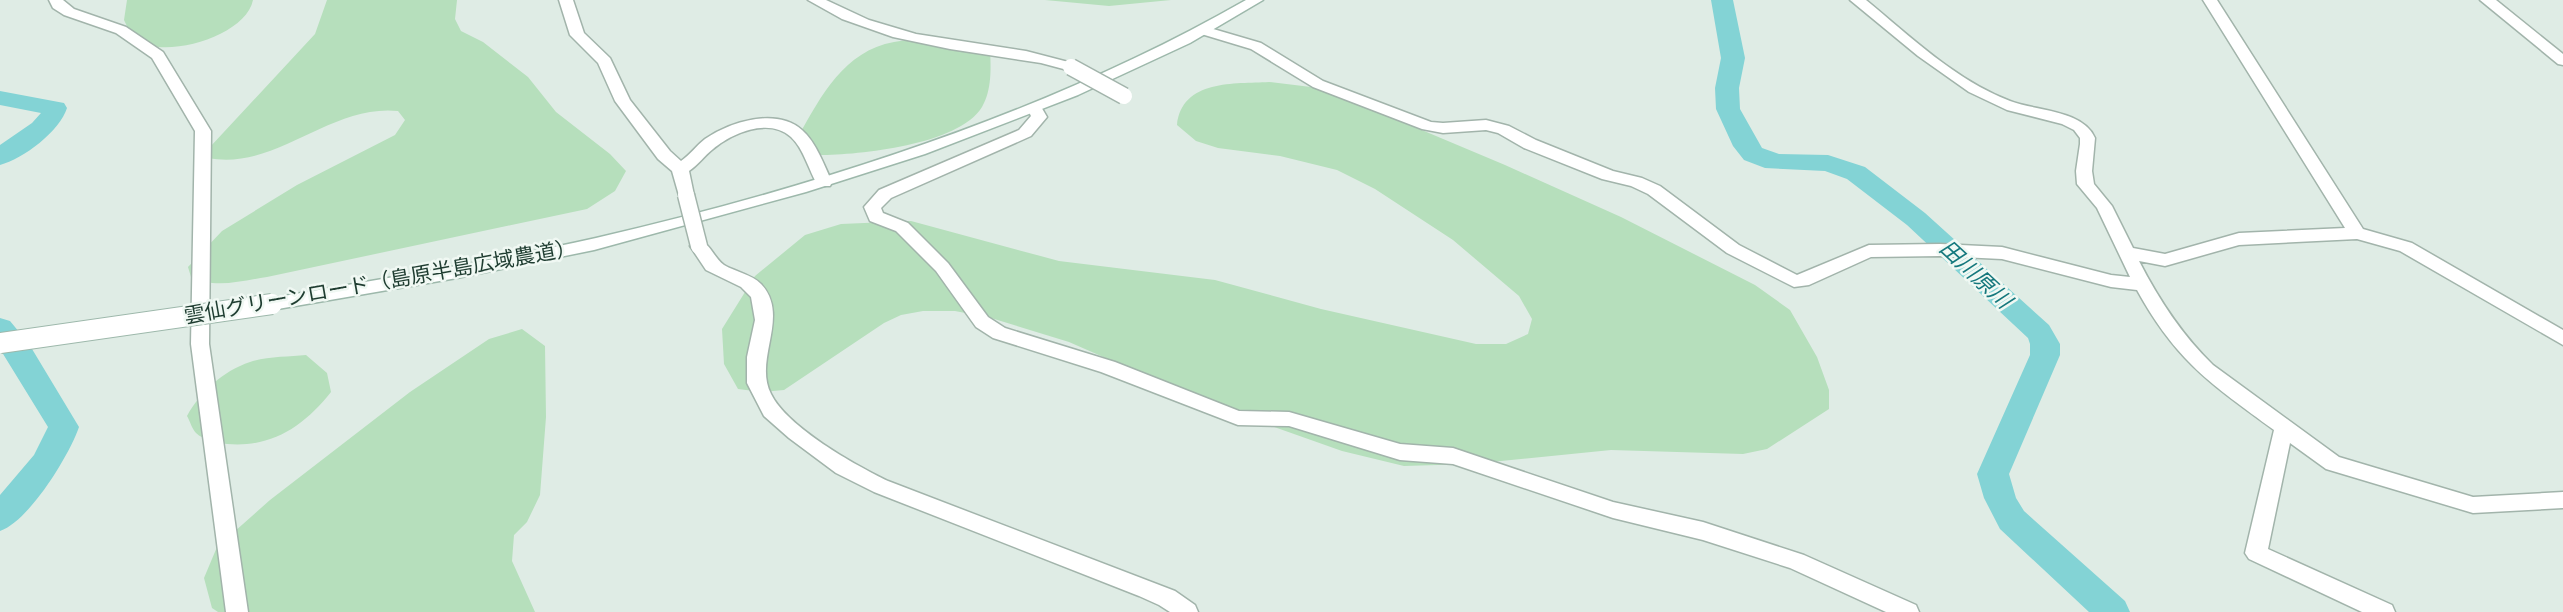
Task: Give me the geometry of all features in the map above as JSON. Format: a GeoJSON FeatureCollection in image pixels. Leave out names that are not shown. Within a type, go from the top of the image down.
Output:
{"type":"FeatureCollection","features":[{"type":"Feature","properties":{"kind":"street"},"geometry":{"type":"LineString","coordinates":[[56,0],[58,5],[69,12],[122,30],[158,55],[203,131],[200,344],[237,612]]}},
{"type":"Feature","properties":{"kind":"street"},"geometry":{"type":"LineString","coordinates":[[566,0],[577,35],[605,61],[623,101],[664,155],[680,169],[704,260],[715,268],[747,282],[758,292],[765,307],[765,324],[756,351],[755,378],[760,394],[782,424],[844,467],[893,491],[1167,598],[1187,612]]}},
{"type":"Feature","properties":{"kind":"street"},"geometry":{"type":"LineString","coordinates":[[816,0],[833,10],[870,25],[915,38],[1044,57],[1071,67],[1124,96]]}},
{"type":"Feature","properties":{"kind":"street","name":"雲仙グリーンロード（島原半島広域農道）"},"geometry":{"type":"LineString","coordinates":[[0,343],[272,304],[446,274],[639,233],[824,182],[1035,108],[1203,30],[1256,0]]}},
{"type":"Feature","properties":{"kind":"street"},"geometry":{"type":"LineString","coordinates":[[1857,0],[1940,68],[1993,99],[2015,108],[2079,126],[2086,133],[2089,143],[2084,178],[2091,191],[2108,209],[2108,216],[2143,285],[2181,344],[2206,370],[2322,457],[2333,463],[2458,502],[2488,506],[2563,500]]}},
{"type":"Feature","properties":{"kind":"street"},"geometry":{"type":"LineString","coordinates":[[2210,0],[2357,233]]}},
{"type":"Feature","properties":{"kind":"street"},"geometry":{"type":"LineString","coordinates":[[2487,0],[2563,61]]}},
{"type":"Feature","properties":{"kind":"street"},"geometry":{"type":"LineString","coordinates":[[1203,30],[1256,46],[1318,84],[1428,126],[1443,128],[1486,125],[1503,129],[1530,144],[1608,175],[1636,182],[1654,190],[1733,249],[1794,280],[1803,281],[1869,251],[1948,250],[2002,253],[2111,281],[2143,285]]}},
{"type":"Feature","properties":{"kind":"street"},"geometry":{"type":"LineString","coordinates":[[1035,108],[1039,117],[1025,132],[885,194],[872,207],[876,217],[902,228],[942,267],[982,322],[999,333],[1108,367],[1238,418],[1289,419],[1400,452],[1453,456],[1612,510],[1702,531],[1796,561],[1908,612]]}},
{"type":"Feature","properties":{"kind":"street"},"geometry":{"type":"LineString","coordinates":[[680,169],[687,166],[709,144],[723,134],[739,127],[772,125],[786,127],[797,134],[824,182]]}},
{"type":"Feature","properties":{"kind":"street"},"geometry":{"type":"LineString","coordinates":[[2127,254],[2138,254],[2153,260],[2165,260],[2239,239],[2357,233],[2406,246],[2563,338]]}},
{"type":"Feature","properties":{"kind":"street"},"geometry":{"type":"LineString","coordinates":[[2284,427],[2256,553],[2384,612]]}},
{"type":"Feature","properties":{"kind":"green space"},"geometry":{"type":"Polygon","coordinates":[[[127,0],[253,0],[247,13],[221,34],[184,46],[166,47],[149,46],[134,38],[124,20],[127,0]]]}},
{"type":"Feature","properties":{"kind":"green space"},"geometry":{"type":"Polygon","coordinates":[[[327,0],[457,0],[455,19],[461,31],[483,42],[528,77],[556,112],[610,154],[626,171],[615,191],[587,209],[267,277],[237,282],[209,283],[191,277],[188,267],[222,231],[297,185],[395,135],[405,120],[398,111],[373,112],[349,117],[257,155],[233,159],[208,158],[210,147],[315,34],[327,0]]]}},
{"type":"Feature","properties":{"kind":"green space"},"geometry":{"type":"Polygon","coordinates":[[[1045,0],[1171,0],[1109,6],[1045,0]]]}},
{"type":"Feature","properties":{"kind":"green space"},"geometry":{"type":"Polygon","coordinates":[[[926,39],[964,41],[990,49],[991,71],[988,93],[982,107],[970,120],[952,131],[931,139],[858,153],[819,155],[798,137],[825,91],[848,65],[861,55],[876,47],[894,42],[926,39]]]}},
{"type":"Feature","properties":{"kind":"green space"},"geometry":{"type":"Polygon","coordinates":[[[1269,82],[1311,87],[1348,99],[1621,217],[1755,285],[1790,310],[1817,357],[1829,390],[1829,409],[1767,449],[1743,454],[1611,450],[1471,464],[1404,466],[1342,451],[1220,408],[1069,342],[991,318],[955,311],[923,311],[901,315],[884,323],[784,390],[762,392],[738,389],[724,364],[722,329],[755,276],[805,235],[841,224],[911,221],[1059,261],[1215,280],[1321,309],[1476,344],[1506,344],[1528,334],[1532,319],[1519,296],[1453,240],[1375,189],[1337,170],[1280,156],[1218,148],[1196,141],[1177,125],[1181,110],[1189,99],[1199,92],[1226,84],[1269,82]]]}},
{"type":"Feature","properties":{"kind":"green space"},"geometry":{"type":"Polygon","coordinates":[[[522,329],[545,346],[546,417],[540,495],[527,522],[514,535],[512,561],[535,612],[218,612],[212,608],[204,578],[217,547],[270,500],[410,392],[489,339],[522,329]]]}},
{"type":"Feature","properties":{"kind":"green space"},"geometry":{"type":"Polygon","coordinates":[[[306,355],[327,373],[331,392],[310,415],[298,424],[273,438],[243,444],[215,442],[203,438],[195,431],[187,416],[213,383],[240,366],[257,360],[306,355]]]}},
{"type":"Feature","properties":{"kind":"waterway","name":"田川原川"},"geometry":{"type":"LineString","coordinates":[[1722,0],[1733,58],[1727,88],[1728,109],[1746,146],[1753,154],[1765,160],[1779,162],[1828,163],[1856,173],[1916,219],[2039,332],[2045,344],[2045,355],[1993,474],[1996,487],[2002,504],[2012,520],[2113,612]]}},
{"type":"Feature","properties":{"kind":"waterway"},"geometry":{"type":"LineString","coordinates":[[0,98],[55,108],[53,115],[41,129],[0,157]]}},
{"type":"Feature","properties":{"kind":"waterway"},"geometry":{"type":"LineString","coordinates":[[0,328],[19,352],[64,427],[45,464],[0,518]]}}]}
